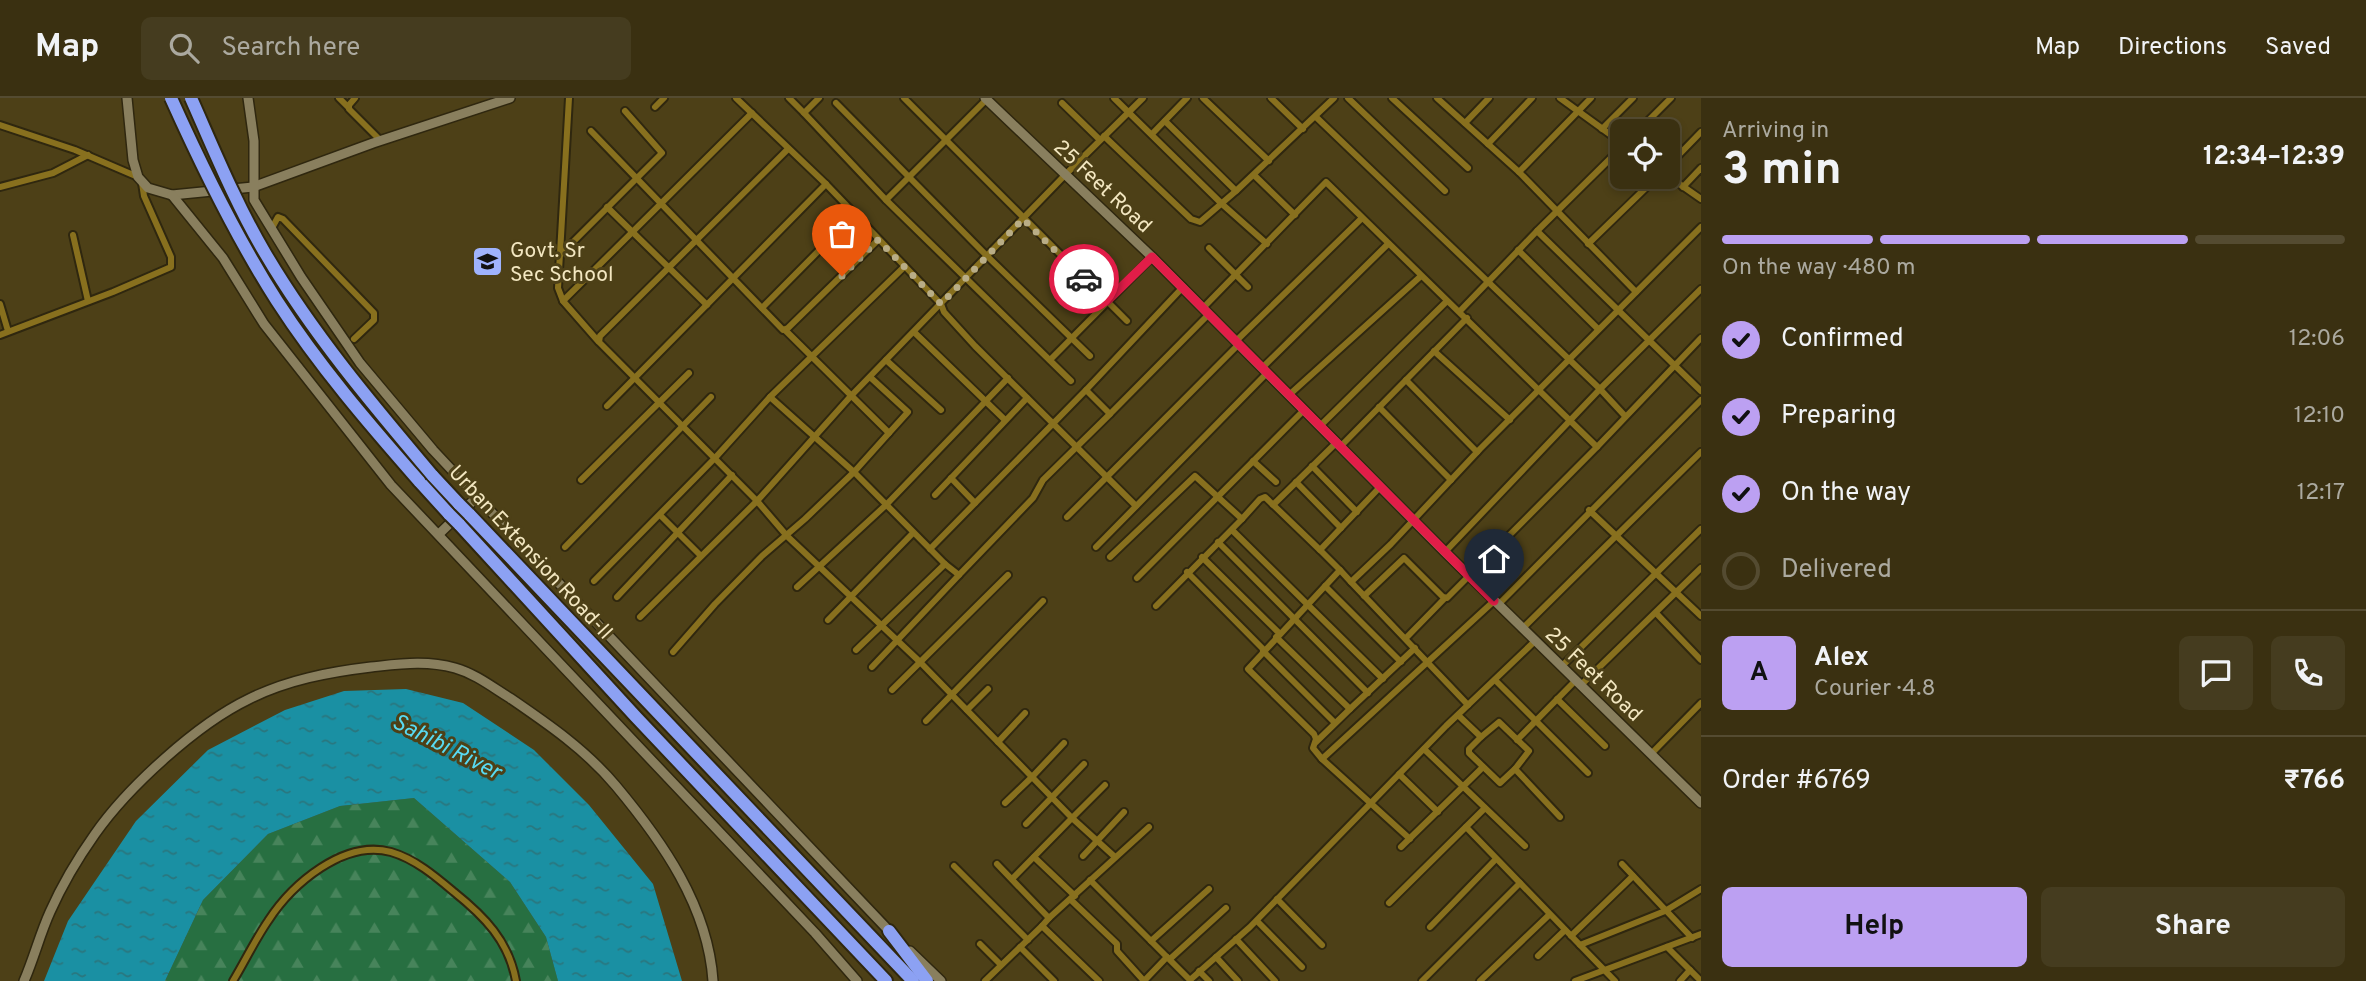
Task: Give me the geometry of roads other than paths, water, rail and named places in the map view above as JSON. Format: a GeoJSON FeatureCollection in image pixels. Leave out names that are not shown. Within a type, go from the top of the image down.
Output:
{"type":"FeatureCollection","features":[{"type":"Feature","properties":{"kind":"highway","name":"Urban Extension Road-II"},"geometry":{"type":"LineString","coordinates":[[171,98],[203,168],[277,302],[352,405],[636,717],[886,981]]}},
{"type":"Feature","properties":{"kind":"highway","name":"Urban Extension Road-II"},"geometry":{"type":"LineString","coordinates":[[191,98],[264,251],[291,294],[361,392],[459,504],[913,981]]}},
{"type":"Feature","properties":{"kind":"highway"},"geometry":{"type":"LineString","coordinates":[[889,931],[928,981]]}},
{"type":"Feature","properties":{"kind":"street"},"geometry":{"type":"LineString","coordinates":[[0,335],[171,267],[171,257],[144,196],[133,160],[127,98]]}},
{"type":"Feature","properties":{"kind":"street"},"geometry":{"type":"LineString","coordinates":[[248,98],[254,141],[254,200],[301,277],[360,363],[433,450],[477,497],[889,931],[941,981]]}},
{"type":"Feature","properties":{"kind":"street"},"geometry":{"type":"LineString","coordinates":[[339,98],[380,140]]}},
{"type":"Feature","properties":{"kind":"street"},"geometry":{"type":"LineString","coordinates":[[348,107],[355,98]]}},
{"type":"Feature","properties":{"kind":"street"},"geometry":{"type":"LineString","coordinates":[[0,125],[88,155],[140,180],[150,189],[172,195],[253,187],[491,101],[510,98]]}},
{"type":"Feature","properties":{"kind":"street"},"geometry":{"type":"LineString","coordinates":[[569,98],[558,288],[563,301],[598,341],[757,501],[787,536],[898,640],[1072,818],[1115,857]]}},
{"type":"Feature","properties":{"kind":"street"},"geometry":{"type":"LineString","coordinates":[[655,107],[664,98]]}},
{"type":"Feature","properties":{"kind":"street"},"geometry":{"type":"LineString","coordinates":[[789,98],[886,200],[1071,381]]}},
{"type":"Feature","properties":{"kind":"street"},"geometry":{"type":"LineString","coordinates":[[804,113],[819,98]]}},
{"type":"Feature","properties":{"kind":"street"},"geometry":{"type":"LineString","coordinates":[[904,98],[1127,321]]}},
{"type":"Feature","properties":{"kind":"street"},"geometry":{"type":"LineString","coordinates":[[886,200],[987,98]]}},
{"type":"Feature","properties":{"kind":"street","name":"25 Feet Road"},"geometry":{"type":"LineString","coordinates":[[987,98],[1152,257],[1522,629],[1701,803]]}},
{"type":"Feature","properties":{"kind":"street"},"geometry":{"type":"LineString","coordinates":[[1114,98],[1222,204],[1267,244]]}},
{"type":"Feature","properties":{"kind":"street"},"geometry":{"type":"LineString","coordinates":[[640,617],[757,501],[850,397],[1143,98]]}},
{"type":"Feature","properties":{"kind":"street"},"geometry":{"type":"LineString","coordinates":[[1152,134],[1187,98]]}},
{"type":"Feature","properties":{"kind":"street"},"geometry":{"type":"LineString","coordinates":[[1203,98],[1269,161]]}},
{"type":"Feature","properties":{"kind":"street"},"geometry":{"type":"LineString","coordinates":[[1271,98],[1303,129]]}},
{"type":"Feature","properties":{"kind":"street"},"geometry":{"type":"LineString","coordinates":[[1062,103],[1191,219],[1200,222],[1335,98]]}},
{"type":"Feature","properties":{"kind":"street"},"geometry":{"type":"LineString","coordinates":[[1348,98],[1445,191]]}},
{"type":"Feature","properties":{"kind":"street"},"geometry":{"type":"LineString","coordinates":[[1392,98],[1468,169]]}},
{"type":"Feature","properties":{"kind":"street"},"geometry":{"type":"LineString","coordinates":[[1437,98],[1519,173],[1636,292]]}},
{"type":"Feature","properties":{"kind":"street"},"geometry":{"type":"LineString","coordinates":[[1465,123],[1489,98]]}},
{"type":"Feature","properties":{"kind":"street"},"geometry":{"type":"LineString","coordinates":[[1488,144],[1532,98]]}},
{"type":"Feature","properties":{"kind":"street"},"geometry":{"type":"LineString","coordinates":[[1560,98],[1610,135]]}},
{"type":"Feature","properties":{"kind":"street"},"geometry":{"type":"LineString","coordinates":[[1519,173],[1591,98]]}},
{"type":"Feature","properties":{"kind":"street"},"geometry":{"type":"LineString","coordinates":[[1602,129],[1633,98]]}},
{"type":"Feature","properties":{"kind":"street"},"geometry":{"type":"LineString","coordinates":[[1650,119],[1671,98]]}},
{"type":"Feature","properties":{"kind":"street"},"geometry":{"type":"LineString","coordinates":[[742,100],[941,304],[944,312],[1007,378],[1136,506]]}},
{"type":"Feature","properties":{"kind":"street"},"geometry":{"type":"LineString","coordinates":[[836,103],[1090,356]]}},
{"type":"Feature","properties":{"kind":"street"},"geometry":{"type":"LineString","coordinates":[[559,255],[663,152],[625,111]]}},
{"type":"Feature","properties":{"kind":"street"},"geometry":{"type":"LineString","coordinates":[[563,301],[752,113]]}},
{"type":"Feature","properties":{"kind":"street"},"geometry":{"type":"LineString","coordinates":[[1316,117],[1625,416]]}},
{"type":"Feature","properties":{"kind":"street"},"geometry":{"type":"LineString","coordinates":[[1165,121],[1236,191]]}},
{"type":"Feature","properties":{"kind":"street"},"geometry":{"type":"LineString","coordinates":[[591,131],[811,358],[889,433]]}},
{"type":"Feature","properties":{"kind":"street"},"geometry":{"type":"LineString","coordinates":[[1680,154],[1701,132]]}},
{"type":"Feature","properties":{"kind":"street"},"geometry":{"type":"LineString","coordinates":[[598,341],[788,149]]}},
{"type":"Feature","properties":{"kind":"street"},"geometry":{"type":"LineString","coordinates":[[0,187],[53,173],[88,155]]}},
{"type":"Feature","properties":{"kind":"street"},"geometry":{"type":"LineString","coordinates":[[1460,311],[1610,157]]}},
{"type":"Feature","properties":{"kind":"street"},"geometry":{"type":"LineString","coordinates":[[1683,187],[1701,168]]}},
{"type":"Feature","properties":{"kind":"street"},"geometry":{"type":"LineString","coordinates":[[1254,175],[1295,215]]}},
{"type":"Feature","properties":{"kind":"street"},"geometry":{"type":"LineString","coordinates":[[872,667],[1033,498],[1043,480],[1110,414],[1236,275],[1326,182],[1597,447]]}},
{"type":"Feature","properties":{"kind":"street"},"geometry":{"type":"LineString","coordinates":[[607,406],[826,184]]}},
{"type":"Feature","properties":{"kind":"street"},"geometry":{"type":"LineString","coordinates":[[1680,185],[1701,199]]}},
{"type":"Feature","properties":{"kind":"street"},"geometry":{"type":"LineString","coordinates":[[1588,244],[1645,189]]}},
{"type":"Feature","properties":{"kind":"street"},"geometry":{"type":"LineString","coordinates":[[172,195],[223,258],[264,324],[391,485],[815,933],[857,981]]}},
{"type":"Feature","properties":{"kind":"street"},"geometry":{"type":"LineString","coordinates":[[607,207],[707,305]]}},
{"type":"Feature","properties":{"kind":"street"},"geometry":{"type":"LineString","coordinates":[[762,308],[854,215]]}},
{"type":"Feature","properties":{"kind":"street"},"geometry":{"type":"LineString","coordinates":[[272,228],[278,217],[283,219],[374,313],[374,320],[354,339]]}},
{"type":"Feature","properties":{"kind":"street"},"geometry":{"type":"LineString","coordinates":[[1068,517],[1362,218]]}},
{"type":"Feature","properties":{"kind":"street"},"geometry":{"type":"LineString","coordinates":[[1350,582],[1414,521],[1477,452],[1701,227]]}},
{"type":"Feature","properties":{"kind":"street"},"geometry":{"type":"LineString","coordinates":[[1537,231],[1701,391]]}},
{"type":"Feature","properties":{"kind":"street"},"geometry":{"type":"LineString","coordinates":[[73,235],[88,301]]}},
{"type":"Feature","properties":{"kind":"street"},"geometry":{"type":"LineString","coordinates":[[785,330],[878,240]]}},
{"type":"Feature","properties":{"kind":"street"},"geometry":{"type":"LineString","coordinates":[[1096,547],[1388,244]]}},
{"type":"Feature","properties":{"kind":"street"},"geometry":{"type":"LineString","coordinates":[[1209,248],[1248,287]]}},
{"type":"Feature","properties":{"kind":"street"},"geometry":{"type":"LineString","coordinates":[[1518,250],[1598,329]]}},
{"type":"Feature","properties":{"kind":"street"},"geometry":{"type":"LineString","coordinates":[[1050,360],[1152,257]]}},
{"type":"Feature","properties":{"kind":"street"},"geometry":{"type":"LineString","coordinates":[[594,581],[771,397],[903,268]]}},
{"type":"Feature","properties":{"kind":"street"},"geometry":{"type":"LineString","coordinates":[[1289,395],[1421,276]]}},
{"type":"Feature","properties":{"kind":"street"},"geometry":{"type":"LineString","coordinates":[[930,549],[1183,288]]}},
{"type":"Feature","properties":{"kind":"street"},"geometry":{"type":"LineString","coordinates":[[1445,552],[1600,389],[1701,289]]}},
{"type":"Feature","properties":{"kind":"street"},"geometry":{"type":"LineString","coordinates":[[1320,426],[1447,301]]}},
{"type":"Feature","properties":{"kind":"street"},"geometry":{"type":"LineString","coordinates":[[0,303],[8,331]]}},
{"type":"Feature","properties":{"kind":"street"},"geometry":{"type":"LineString","coordinates":[[1273,505],[1378,407],[1467,318]]}},
{"type":"Feature","properties":{"kind":"street"},"geometry":{"type":"LineString","coordinates":[[914,332],[1005,420]]}},
{"type":"Feature","properties":{"kind":"street"},"geometry":{"type":"LineString","coordinates":[[1406,638],[1597,447],[1701,338]]}},
{"type":"Feature","properties":{"kind":"street"},"geometry":{"type":"LineString","coordinates":[[1434,351],[1510,420]]}},
{"type":"Feature","properties":{"kind":"street"},"geometry":{"type":"LineString","coordinates":[[886,360],[941,410]]}},
{"type":"Feature","properties":{"kind":"street"},"geometry":{"type":"LineString","coordinates":[[581,480],[688,373]]}},
{"type":"Feature","properties":{"kind":"street"},"geometry":{"type":"LineString","coordinates":[[673,652],[762,556],[787,536],[853,472],[908,412],[870,377]]}},
{"type":"Feature","properties":{"kind":"street"},"geometry":{"type":"LineString","coordinates":[[797,587],[886,505],[1007,378]]}},
{"type":"Feature","properties":{"kind":"street"},"geometry":{"type":"LineString","coordinates":[[1406,380],[1477,452]]}},
{"type":"Feature","properties":{"kind":"street"},"geometry":{"type":"LineString","coordinates":[[1086,390],[1110,414]]}},
{"type":"Feature","properties":{"kind":"street"},"geometry":{"type":"LineString","coordinates":[[565,547],[711,397]]}},
{"type":"Feature","properties":{"kind":"street"},"geometry":{"type":"LineString","coordinates":[[771,397],[959,575]]}},
{"type":"Feature","properties":{"kind":"street"},"geometry":{"type":"LineString","coordinates":[[934,495],[1027,398]]}},
{"type":"Feature","properties":{"kind":"street"},"geometry":{"type":"LineString","coordinates":[[1322,759],[1427,661],[1496,603],[1701,400]]}},
{"type":"Feature","properties":{"kind":"street"},"geometry":{"type":"LineString","coordinates":[[1378,407],[1451,480]]}},
{"type":"Feature","properties":{"kind":"street"},"geometry":{"type":"LineString","coordinates":[[1138,578],[1217,495],[1304,410]]}},
{"type":"Feature","properties":{"kind":"street"},"geometry":{"type":"LineString","coordinates":[[1522,629],[1701,452]]}},
{"type":"Feature","properties":{"kind":"street"},"geometry":{"type":"LineString","coordinates":[[1253,461],[1276,482]]}},
{"type":"Feature","properties":{"kind":"street"},"geometry":{"type":"LineString","coordinates":[[1312,466],[1357,512]]}},
{"type":"Feature","properties":{"kind":"street"},"geometry":{"type":"LineString","coordinates":[[617,597],[732,475]]}},
{"type":"Feature","properties":{"kind":"street"},"geometry":{"type":"LineString","coordinates":[[1110,557],[1192,477],[1197,477],[1242,519]]}},
{"type":"Feature","properties":{"kind":"street"},"geometry":{"type":"LineString","coordinates":[[951,478],[975,503]]}},
{"type":"Feature","properties":{"kind":"street"},"geometry":{"type":"LineString","coordinates":[[1296,482],[1341,528]]}},
{"type":"Feature","properties":{"kind":"street"},"geometry":{"type":"LineString","coordinates":[[1320,550],[1380,487]]}},
{"type":"Feature","properties":{"kind":"street"},"geometry":{"type":"LineString","coordinates":[[439,534],[477,497]]}},
{"type":"Feature","properties":{"kind":"street"},"geometry":{"type":"LineString","coordinates":[[1156,606],[1263,497],[1340,570],[1468,705]]}},
{"type":"Feature","properties":{"kind":"street"},"geometry":{"type":"LineString","coordinates":[[1590,510],[1701,616]]}},
{"type":"Feature","properties":{"kind":"street"},"geometry":{"type":"LineString","coordinates":[[660,515],[701,555]]}},
{"type":"Feature","properties":{"kind":"street"},"geometry":{"type":"LineString","coordinates":[[1562,666],[1701,529]]}},
{"type":"Feature","properties":{"kind":"street"},"geometry":{"type":"LineString","coordinates":[[1231,530],[1383,678]]}},
{"type":"Feature","properties":{"kind":"street"},"geometry":{"type":"LineString","coordinates":[[828,620],[914,533]]}},
{"type":"Feature","properties":{"kind":"street"},"geometry":{"type":"LineString","coordinates":[[1218,542],[1368,693]]}},
{"type":"Feature","properties":{"kind":"street"},"geometry":{"type":"LineString","coordinates":[[1202,557],[1350,709]]}},
{"type":"Feature","properties":{"kind":"street"},"geometry":{"type":"LineString","coordinates":[[1364,596],[1405,558],[1445,598]]}},
{"type":"Feature","properties":{"kind":"street"},"geometry":{"type":"LineString","coordinates":[[856,650],[945,564]]}},
{"type":"Feature","properties":{"kind":"street"},"geometry":{"type":"LineString","coordinates":[[1517,740],[1557,699],[1579,683],[1701,568]]}},
{"type":"Feature","properties":{"kind":"street"},"geometry":{"type":"LineString","coordinates":[[1340,570],[1248,667],[1248,671],[1314,734],[1313,748],[1322,759],[1410,839]]}},
{"type":"Feature","properties":{"kind":"street"},"geometry":{"type":"LineString","coordinates":[[1187,572],[1335,723]]}},
{"type":"Feature","properties":{"kind":"street"},"geometry":{"type":"LineString","coordinates":[[892,690],[1008,575]]}},
{"type":"Feature","properties":{"kind":"street"},"geometry":{"type":"LineString","coordinates":[[1325,586],[1401,662]]}},
{"type":"Feature","properties":{"kind":"street"},"geometry":{"type":"LineString","coordinates":[[926,722],[1042,601]]}},
{"type":"Feature","properties":{"kind":"street"},"geometry":{"type":"LineString","coordinates":[[1657,612],[1701,660]]}},
{"type":"Feature","properties":{"kind":"street"},"geometry":{"type":"LineString","coordinates":[[1090,880],[1190,980],[1256,920],[1468,705],[1535,641]]}},
{"type":"Feature","properties":{"kind":"street"},"geometry":{"type":"LineString","coordinates":[[1315,742],[1415,648]]}},
{"type":"Feature","properties":{"kind":"street"},"geometry":{"type":"LineString","coordinates":[[24,981],[50,911],[92,840],[108,818],[168,755],[237,705],[268,691],[319,675],[423,663],[458,669],[484,681],[547,724],[606,774],[656,838],[689,891],[703,927],[713,981]]}},
{"type":"Feature","properties":{"kind":"street"},"geometry":{"type":"LineString","coordinates":[[1495,680],[1588,773]]}},
{"type":"Feature","properties":{"kind":"street"},"geometry":{"type":"LineString","coordinates":[[967,710],[988,689]]}},
{"type":"Feature","properties":{"kind":"street"},"geometry":{"type":"LineString","coordinates":[[1557,699],[1605,746]]}},
{"type":"Feature","properties":{"kind":"street"},"geometry":{"type":"LineString","coordinates":[[1651,754],[1701,703]]}},
{"type":"Feature","properties":{"kind":"street"},"geometry":{"type":"LineString","coordinates":[[998,742],[1025,713]]}},
{"type":"Feature","properties":{"kind":"street"},"geometry":{"type":"LineString","coordinates":[[1458,715],[1481,737]]}},
{"type":"Feature","properties":{"kind":"street"},"geometry":{"type":"LineString","coordinates":[[1499,722],[1529,752],[1500,783],[1468,751],[1481,737],[1499,722]]}},
{"type":"Feature","properties":{"kind":"street"},"geometry":{"type":"LineString","coordinates":[[1005,803],[1064,743]]}},
{"type":"Feature","properties":{"kind":"street"},"geometry":{"type":"LineString","coordinates":[[1424,749],[1525,846]]}},
{"type":"Feature","properties":{"kind":"street"},"geometry":{"type":"LineString","coordinates":[[1026,824],[1084,764]]}},
{"type":"Feature","properties":{"kind":"street"},"geometry":{"type":"LineString","coordinates":[[1401,847],[1483,767]]}},
{"type":"Feature","properties":{"kind":"street"},"geometry":{"type":"LineString","coordinates":[[1514,769],[1560,817]]}},
{"type":"Feature","properties":{"kind":"street"},"geometry":{"type":"LineString","coordinates":[[1399,774],[1438,812]]}},
{"type":"Feature","properties":{"kind":"street"},"geometry":{"type":"LineString","coordinates":[[1013,878],[1105,785]]}},
{"type":"Feature","properties":{"kind":"street"},"geometry":{"type":"LineString","coordinates":[[1693,795],[1701,788]]}},
{"type":"Feature","properties":{"kind":"street"},"geometry":{"type":"LineString","coordinates":[[1389,903],[1485,808]]}},
{"type":"Feature","properties":{"kind":"street"},"geometry":{"type":"LineString","coordinates":[[1083,856],[1124,812]]}},
{"type":"Feature","properties":{"kind":"street"},"geometry":{"type":"LineString","coordinates":[[985,981],[1049,918],[1149,827]]}},
{"type":"Feature","properties":{"kind":"street"},"geometry":{"type":"LineString","coordinates":[[1466,827],[1615,981]]}},
{"type":"Feature","properties":{"kind":"street"},"geometry":{"type":"LineString","coordinates":[[233,981],[267,921],[291,893],[316,872],[339,858],[375,850],[390,852],[414,862],[474,908],[494,929],[506,948],[516,981]]}},
{"type":"Feature","properties":{"kind":"street"},"geometry":{"type":"LineString","coordinates":[[1034,857],[1117,944],[1117,951],[1144,981],[1226,908]]}},
{"type":"Feature","properties":{"kind":"street"},"geometry":{"type":"LineString","coordinates":[[1430,927],[1496,859]]}},
{"type":"Feature","properties":{"kind":"street"},"geometry":{"type":"LineString","coordinates":[[998,864],[1049,918]]}},
{"type":"Feature","properties":{"kind":"street"},"geometry":{"type":"LineString","coordinates":[[1622,864],[1692,938]]}},
{"type":"Feature","properties":{"kind":"street"},"geometry":{"type":"LineString","coordinates":[[954,866],[1028,940]]}},
{"type":"Feature","properties":{"kind":"street"},"geometry":{"type":"LineString","coordinates":[[1571,936],[1633,876]]}},
{"type":"Feature","properties":{"kind":"street"},"geometry":{"type":"LineString","coordinates":[[1422,981],[1520,883]]}},
{"type":"Feature","properties":{"kind":"street"},"geometry":{"type":"LineString","coordinates":[[1151,941],[1209,890]]}},
{"type":"Feature","properties":{"kind":"street"},"geometry":{"type":"LineString","coordinates":[[1580,945],[1665,911],[1701,890]]}},
{"type":"Feature","properties":{"kind":"street"},"geometry":{"type":"LineString","coordinates":[[1277,899],[1322,945]]}},
{"type":"Feature","properties":{"kind":"street"},"geometry":{"type":"LineString","coordinates":[[1480,981],[1549,915]]}},
{"type":"Feature","properties":{"kind":"street"},"geometry":{"type":"LineString","coordinates":[[1256,920],[1301,967]]}},
{"type":"Feature","properties":{"kind":"street"},"geometry":{"type":"LineString","coordinates":[[1042,926],[1099,981]]}},
{"type":"Feature","properties":{"kind":"street"},"geometry":{"type":"LineString","coordinates":[[1538,956],[1564,930]]}},
{"type":"Feature","properties":{"kind":"street"},"geometry":{"type":"LineString","coordinates":[[1575,981],[1701,934]]}},
{"type":"Feature","properties":{"kind":"street"},"geometry":{"type":"LineString","coordinates":[[1236,939],[1275,981]]}},
{"type":"Feature","properties":{"kind":"street"},"geometry":{"type":"LineString","coordinates":[[981,944],[1001,965]]}},
{"type":"Feature","properties":{"kind":"street"},"geometry":{"type":"LineString","coordinates":[[1020,947],[1054,981]]}},
{"type":"Feature","properties":{"kind":"street"},"geometry":{"type":"LineString","coordinates":[[1667,947],[1701,981]]}},
{"type":"Feature","properties":{"kind":"street"},"geometry":{"type":"LineString","coordinates":[[1216,957],[1238,981]]}},
{"type":"Feature","properties":{"kind":"street"},"geometry":{"type":"LineString","coordinates":[[1680,981],[1690,970]]}},
{"type":"Feature","properties":{"kind":"street"},"geometry":{"type":"LineString","coordinates":[[1199,971],[1209,981]]}},
{"type":"Feature","properties":{"kind":"water","name":"Sahibi River"},"geometry":{"type":"Polygon","coordinates":[[[406,689],[463,703],[534,750],[589,805],[653,884],[682,981],[558,981],[546,937],[510,882],[414,798],[340,806],[268,834],[203,900],[165,981],[44,981],[68,921],[136,821],[208,750],[285,710],[344,691],[406,689]]]}},
{"type":"Feature","properties":{"kind":"place","name":"Govt. Sr Sec School"},"geometry":{"type":"Point","coordinates":[487,262]}}]}
